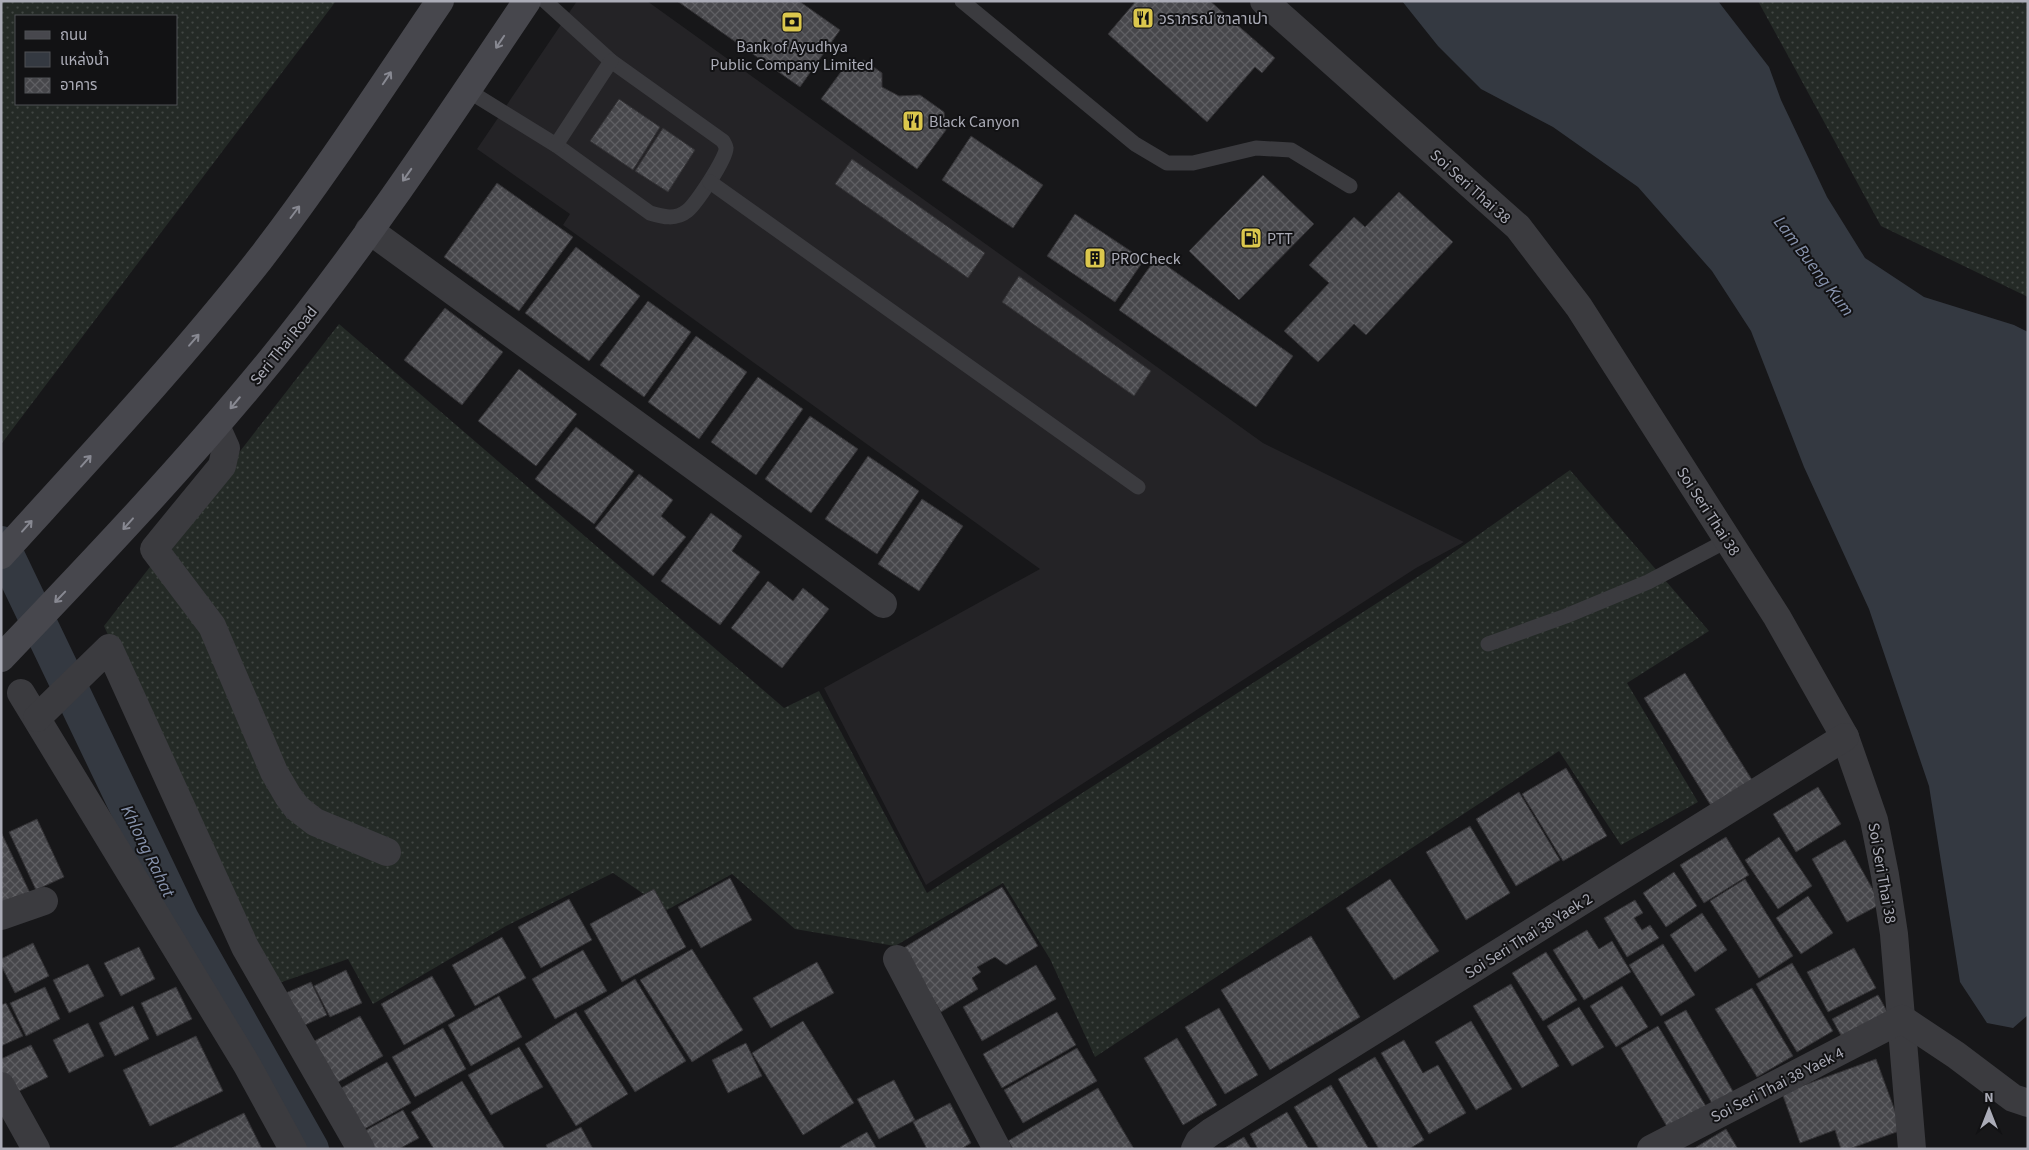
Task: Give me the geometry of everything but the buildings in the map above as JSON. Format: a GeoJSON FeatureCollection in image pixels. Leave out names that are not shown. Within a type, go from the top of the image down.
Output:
{"type":"FeatureCollection","features":[{"type":"Feature","properties":{"kind":"main road"},"geometry":{"type":"LineString","coordinates":[[1,555],[54,498],[198,334],[260,259],[312,189],[440,1]]}},
{"type":"Feature","properties":{"kind":"main road","name":"Seri Thai Road"},"geometry":{"type":"LineString","coordinates":[[1,658],[93,562],[216,426],[320,298],[467,90],[527,1]]}},
{"type":"Feature","properties":{"kind":"street","name":"Soi Seri Thai 38"},"geometry":{"type":"LineString","coordinates":[[1264,1],[1518,228],[1578,307],[1728,540],[1777,617],[1845,737],[1874,820],[1894,934],[1912,1149]]}},
{"type":"Feature","properties":{"kind":"street"},"geometry":{"type":"LineString","coordinates":[[369,230],[883,604]]}},
{"type":"Feature","properties":{"kind":"street"},"geometry":{"type":"LineString","coordinates":[[216,426],[226,448],[222,466],[154,549],[212,626],[274,772],[297,808],[315,822],[387,852]]}},
{"type":"Feature","properties":{"kind":"street"},"geometry":{"type":"LineString","coordinates":[[40,714],[109,648],[245,947],[361,1149]]}},
{"type":"Feature","properties":{"kind":"street"},"geometry":{"type":"LineString","coordinates":[[22,693],[40,714],[248,1065],[293,1149]]}},
{"type":"Feature","properties":{"kind":"street","name":"Soi Seri Thai 38 Yaek 2"},"geometry":{"type":"LineString","coordinates":[[1203,1140],[1845,737]]}},
{"type":"Feature","properties":{"kind":"street"},"geometry":{"type":"LineString","coordinates":[[1,916],[44,901]]}},
{"type":"Feature","properties":{"kind":"street"},"geometry":{"type":"LineString","coordinates":[[896,959],[997,1149]]}},
{"type":"Feature","properties":{"kind":"street"},"geometry":{"type":"LineString","coordinates":[[1902,1019],[1956,1055],[2013,1098],[2028,1103]]}},
{"type":"Feature","properties":{"kind":"street","name":"Soi Seri Thai 38 Yaek 4"},"geometry":{"type":"LineString","coordinates":[[1652,1149],[1902,1019]]}},
{"type":"Feature","properties":{"kind":"street"},"geometry":{"type":"LineString","coordinates":[[1,1086],[36,1149]]}},
{"type":"Feature","properties":{"kind":"lane"},"geometry":{"type":"LineString","coordinates":[[467,90],[556,146],[650,213],[662,217],[674,217],[688,211],[710,182],[724,157],[726,149],[723,141],[611,61],[545,1]]}},
{"type":"Feature","properties":{"kind":"lane"},"geometry":{"type":"LineString","coordinates":[[967,3],[1135,144],[1166,162],[1193,163],[1256,148],[1291,150],[1350,186]]}},
{"type":"Feature","properties":{"kind":"lane"},"geometry":{"type":"LineString","coordinates":[[556,146],[611,61]]}},
{"type":"Feature","properties":{"kind":"lane"},"geometry":{"type":"LineString","coordinates":[[710,182],[1138,487]]}},
{"type":"Feature","properties":{"kind":"lane"},"geometry":{"type":"LineString","coordinates":[[1488,644],[1566,616],[1648,582],[1728,540]]}},
{"type":"Feature","properties":{"kind":"shaded area"},"geometry":{"type":"Polygon","coordinates":[[[1,1],[336,1],[2,443],[1,1]]]}},
{"type":"Feature","properties":{"kind":"shaded area"},"geometry":{"type":"Polygon","coordinates":[[[577,1],[647,1],[1263,443],[1464,542],[1416,568],[926,885],[824,688],[1040,569],[563,225],[570,214],[477,149],[577,1]]]}},
{"type":"Feature","properties":{"kind":"shaded area"},"geometry":{"type":"Polygon","coordinates":[[[1758,1],[2028,1],[2028,297],[1881,226],[1758,1]]]}},
{"type":"Feature","properties":{"kind":"shaded area"},"geometry":{"type":"Polygon","coordinates":[[[339,324],[784,708],[819,691],[927,893],[1433,567],[1570,470],[1709,631],[1627,683],[1698,802],[1621,845],[1559,751],[1095,1057],[1050,959],[1003,883],[895,946],[795,929],[732,874],[667,910],[613,873],[506,926],[373,1004],[348,959],[279,983],[207,854],[104,626],[339,324]]]}},
{"type":"Feature","properties":{"kind":"water","name":"Lam Bueng Kum"},"geometry":{"type":"Polygon","coordinates":[[[1402,1],[1718,1],[1769,67],[1781,100],[1827,197],[1865,258],[1924,297],[2014,325],[2028,332],[2028,1015],[2013,1028],[1987,1023],[1960,982],[1929,786],[1869,609],[1804,467],[1751,331],[1712,271],[1638,187],[1553,127],[1481,89],[1438,46],[1402,1]]]}},
{"type":"Feature","properties":{"kind":"waterway","name":"Khlong Rahat"},"geometry":{"type":"LineString","coordinates":[[1,544],[181,919],[311,1149]]}},
{"type":"Feature","properties":{"kind":"place","name":"วราภรณ์ ซาลาเปา"},"geometry":{"type":"Point","coordinates":[1143,18]}},
{"type":"Feature","properties":{"kind":"place","name":"Bank of Ayudhya Public Company Limited"},"geometry":{"type":"Point","coordinates":[792,22]}},
{"type":"Feature","properties":{"kind":"place","name":"Black Canyon"},"geometry":{"type":"Point","coordinates":[913,121]}},
{"type":"Feature","properties":{"kind":"place","name":"PTT"},"geometry":{"type":"Point","coordinates":[1251,238]}},
{"type":"Feature","properties":{"kind":"place","name":"PROCheck"},"geometry":{"type":"Point","coordinates":[1095,258]}}]}
